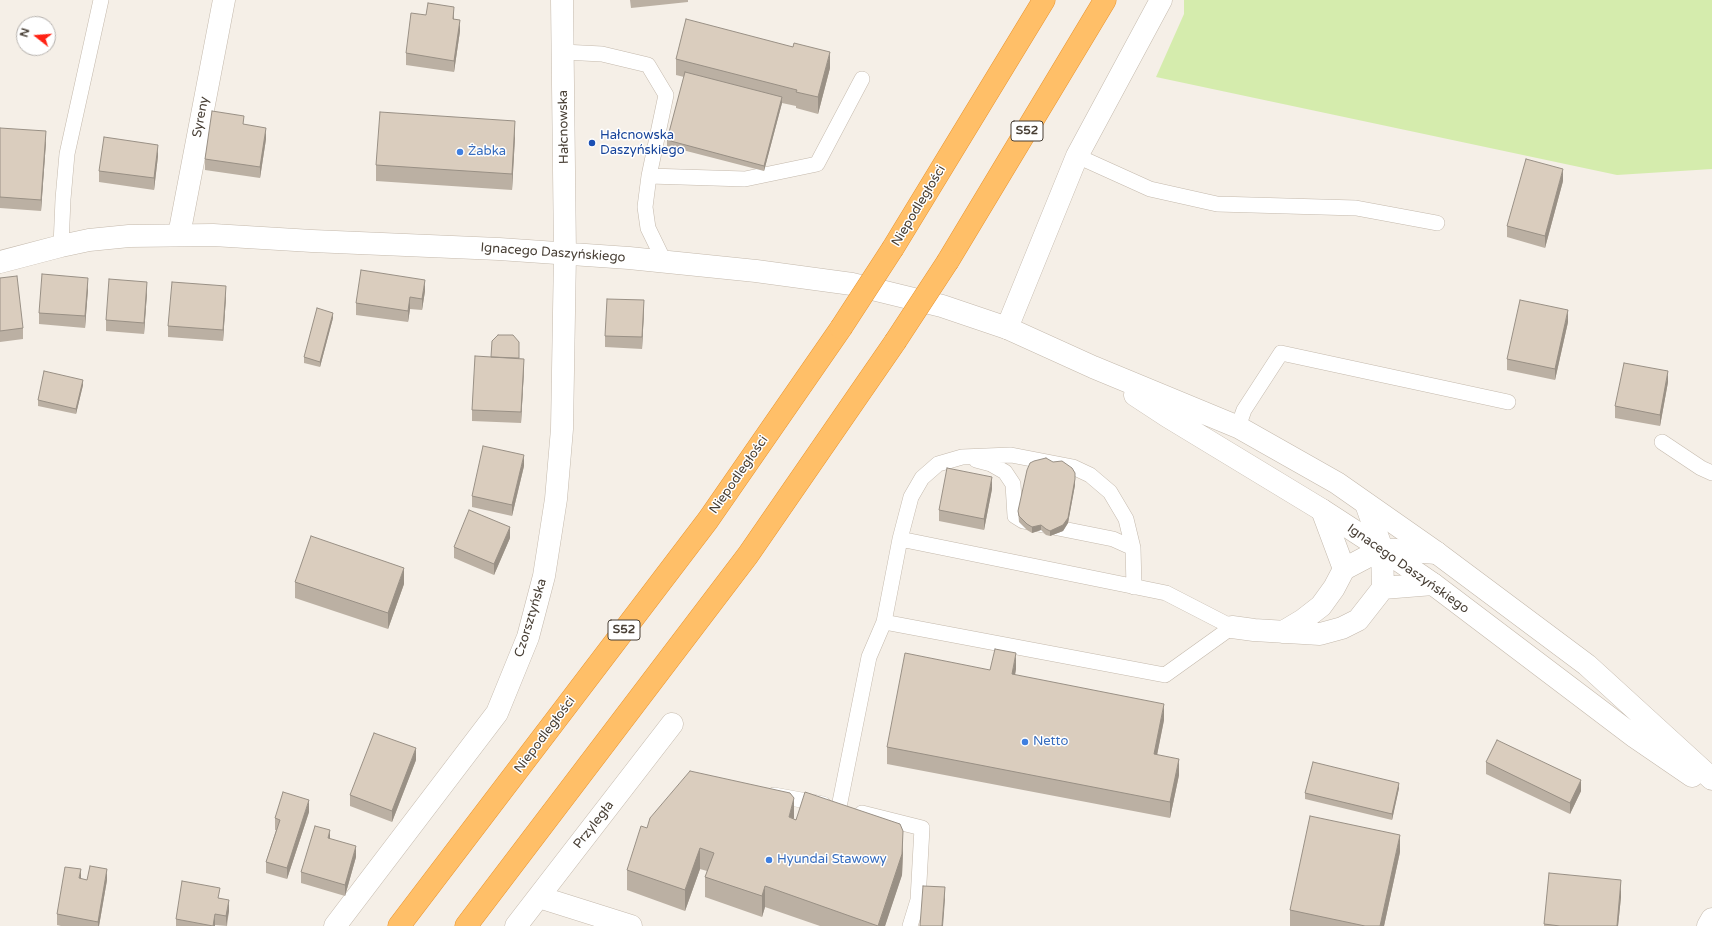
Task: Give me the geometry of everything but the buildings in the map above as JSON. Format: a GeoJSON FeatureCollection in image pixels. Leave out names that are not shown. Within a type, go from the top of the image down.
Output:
{"type":"FeatureCollection","features":[{"type":"Feature","properties":{"kind":"highway","name":"Niepodległości"},"geometry":{"type":"LineString","coordinates":[[399,926],[708,520],[841,328],[893,248],[1044,0]]}},
{"type":"Feature","properties":{"kind":"highway","name":"S52"},"geometry":{"type":"LineString","coordinates":[[466,926],[748,555],[895,342],[948,261],[1105,0]]}},
{"type":"Feature","properties":{"kind":"street","name":"Syreny"},"geometry":{"type":"LineString","coordinates":[[179,235],[224,0]]}},
{"type":"Feature","properties":{"kind":"street","name":"Hałcnowska"},"geometry":{"type":"LineString","coordinates":[[562,0],[565,254]]}},
{"type":"Feature","properties":{"kind":"street"},"geometry":{"type":"LineString","coordinates":[[1007,328],[1077,156],[1161,0]]}},
{"type":"Feature","properties":{"kind":"street","name":"Ignacego Daszyńskiego"},"geometry":{"type":"LineString","coordinates":[[0,262],[89,240],[121,237],[213,235],[565,254],[764,272],[852,284],[942,306],[1007,328],[1092,367],[1238,427],[1336,483],[1437,552],[1587,665],[1712,779]]}},
{"type":"Feature","properties":{"kind":"street","name":"Czorsztyńska"},"geometry":{"type":"LineString","coordinates":[[335,926],[497,713],[528,637],[544,576],[556,499],[562,429],[565,254]]}},
{"type":"Feature","properties":{"kind":"street","name":"Ignacego Daszyńskiego"},"geometry":{"type":"LineString","coordinates":[[1092,367],[1382,549],[1433,584],[1636,737],[1712,790]]}},
{"type":"Feature","properties":{"kind":"street"},"geometry":{"type":"LineString","coordinates":[[1232,627],[1320,634],[1342,628],[1358,620],[1383,588],[1382,549],[1366,504]]}},
{"type":"Feature","properties":{"kind":"street"},"geometry":{"type":"LineString","coordinates":[[1322,510],[1344,569]]}},
{"type":"Feature","properties":{"kind":"street"},"geometry":{"type":"LineString","coordinates":[[1283,632],[1303,620],[1321,606],[1334,588],[1344,569],[1382,549],[1437,552]]}},
{"type":"Feature","properties":{"kind":"street"},"geometry":{"type":"LineString","coordinates":[[1383,588],[1433,584]]}},
{"type":"Feature","properties":{"kind":"street","name":"Przyległa"},"geometry":{"type":"LineString","coordinates":[[516,926],[672,724]]}},
{"type":"Feature","properties":{"kind":"street"},"geometry":{"type":"LineString","coordinates":[[539,897],[631,926]]}},
{"type":"Feature","properties":{"kind":"street"},"geometry":{"type":"LineString","coordinates":[[1708,926],[1712,919]]}},
{"type":"Feature","properties":{"kind":"lane"},"geometry":{"type":"LineString","coordinates":[[61,246],[67,154],[101,0]]}},
{"type":"Feature","properties":{"kind":"lane"},"geometry":{"type":"LineString","coordinates":[[563,52],[602,54],[648,65],[666,95],[649,176],[645,207],[648,228],[665,263]]}},
{"type":"Feature","properties":{"kind":"lane"},"geometry":{"type":"LineString","coordinates":[[649,176],[745,179],[817,164],[862,79]]}},
{"type":"Feature","properties":{"kind":"lane"},"geometry":{"type":"LineString","coordinates":[[1077,156],[1150,189],[1217,204],[1356,208],[1437,223]]}},
{"type":"Feature","properties":{"kind":"lane"},"geometry":{"type":"LineString","coordinates":[[1238,427],[1244,410],[1281,353],[1508,402]]}},
{"type":"Feature","properties":{"kind":"lane"},"geometry":{"type":"LineString","coordinates":[[1662,442],[1701,468],[1712,473]]}},
{"type":"Feature","properties":{"kind":"lane"},"geometry":{"type":"LineString","coordinates":[[839,807],[869,656],[884,622],[900,539],[911,497],[922,478],[938,464],[962,457],[1011,455],[1073,467],[1090,475],[1110,492],[1126,519],[1133,548],[1134,587]]}},
{"type":"Feature","properties":{"kind":"lane"},"geometry":{"type":"LineString","coordinates":[[962,457],[991,464],[1005,472],[1013,484],[1015,516],[1023,521],[1113,539],[1133,548]]}},
{"type":"Feature","properties":{"kind":"lane"},"geometry":{"type":"LineString","coordinates":[[884,622],[1165,675],[1232,627],[1166,593],[900,539]]}},
{"type":"Feature","properties":{"kind":"lane"},"geometry":{"type":"LineString","coordinates":[[761,793],[839,807],[922,828],[918,900],[910,926]]}},
{"type":"Feature","properties":{"kind":"green space"},"geometry":{"type":"Polygon","coordinates":[[[1184,0],[1712,0],[1712,169],[1617,175],[1156,77],[1184,14],[1184,0]]]}},
{"type":"Feature","properties":{"kind":"place","name":"Hałcnowska Daszyńskiego"},"geometry":{"type":"Point","coordinates":[592,143]}},
{"type":"Feature","properties":{"kind":"place","name":"Żabka"},"geometry":{"type":"Point","coordinates":[460,152]}},
{"type":"Feature","properties":{"kind":"place","name":"Netto"},"geometry":{"type":"Point","coordinates":[1025,742]}},
{"type":"Feature","properties":{"kind":"place","name":"Hyundai Stawowy"},"geometry":{"type":"Point","coordinates":[769,860]}}]}
